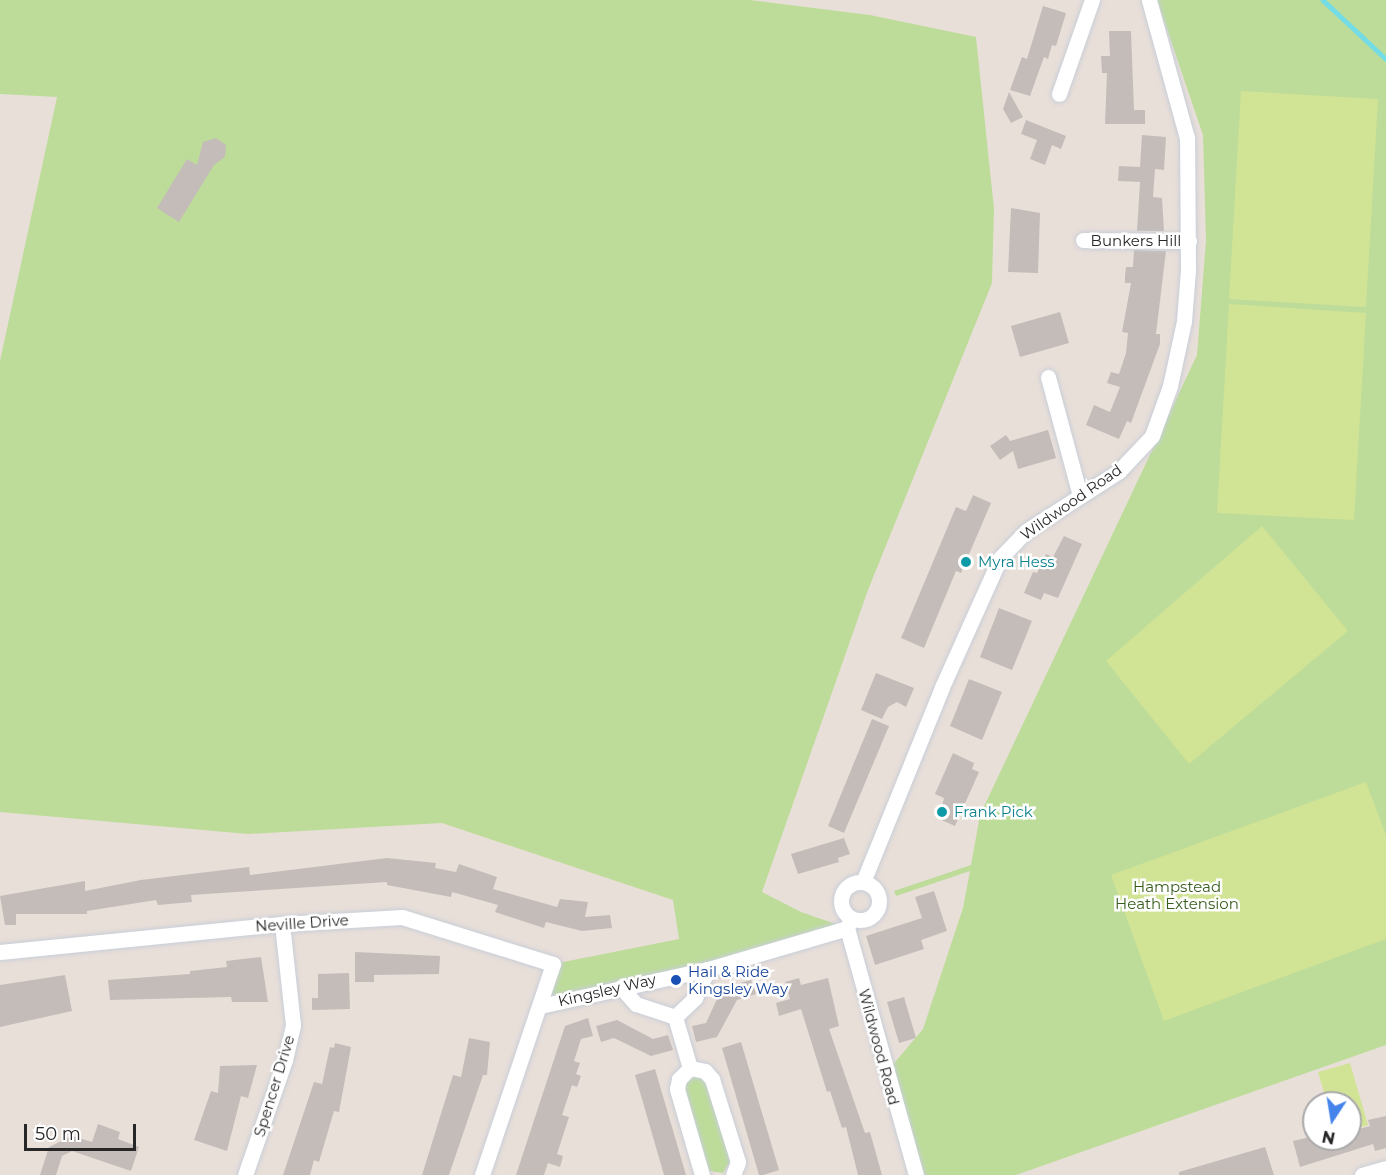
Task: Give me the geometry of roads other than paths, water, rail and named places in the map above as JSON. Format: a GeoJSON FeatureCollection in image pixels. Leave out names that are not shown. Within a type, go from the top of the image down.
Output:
{"type":"FeatureCollection","features":[{"type":"Feature","properties":{"kind":"street"},"geometry":{"type":"LineString","coordinates":[[1059,94],[1092,0]]}},
{"type":"Feature","properties":{"kind":"street","name":"Wildwood Road"},"geometry":{"type":"LineString","coordinates":[[863,882],[933,709],[1000,558],[1026,531],[1119,471],[1152,435],[1170,386],[1184,321],[1189,241],[1183,113],[1149,0]]}},
{"type":"Feature","properties":{"kind":"street","name":"Bunkers Hill"},"geometry":{"type":"LineString","coordinates":[[1083,240],[1189,241]]}},
{"type":"Feature","properties":{"kind":"street"},"geometry":{"type":"LineString","coordinates":[[1048,377],[1080,496]]}},
{"type":"Feature","properties":{"kind":"street"},"geometry":{"type":"LineString","coordinates":[[855,882],[863,882],[878,893],[879,907],[868,918],[849,923],[842,907],[843,892],[855,882]]}},
{"type":"Feature","properties":{"kind":"street","name":"Neville Drive"},"geometry":{"type":"LineString","coordinates":[[0,952],[282,924],[402,917],[553,964],[540,1006]]}},
{"type":"Feature","properties":{"kind":"street","name":"Wildwood Road"},"geometry":{"type":"LineString","coordinates":[[849,923],[916,1175]]}},
{"type":"Feature","properties":{"kind":"street","name":"Kingsley Way"},"geometry":{"type":"LineString","coordinates":[[482,1175],[540,1006],[708,969],[849,923]]}},
{"type":"Feature","properties":{"kind":"street","name":"Spencer Drive"},"geometry":{"type":"LineString","coordinates":[[245,1175],[285,1060],[292,1025],[282,924]]}},
{"type":"Feature","properties":{"kind":"street"},"geometry":{"type":"LineString","coordinates":[[675,1017],[695,998],[708,969]]}},
{"type":"Feature","properties":{"kind":"street"},"geometry":{"type":"LineString","coordinates":[[621,987],[636,1004],[675,1017]]}},
{"type":"Feature","properties":{"kind":"street"},"geometry":{"type":"LineString","coordinates":[[675,1017],[690,1068]]}},
{"type":"Feature","properties":{"kind":"street"},"geometry":{"type":"LineString","coordinates":[[690,1068],[679,1079],[677,1089],[702,1175]]}},
{"type":"Feature","properties":{"kind":"street"},"geometry":{"type":"LineString","coordinates":[[690,1068],[705,1071],[712,1079],[738,1162],[733,1175]]}},
{"type":"Feature","properties":{"kind":"street"},"geometry":{"type":"LineString","coordinates":[[1362,1175],[1386,1168]]}},
{"type":"Feature","properties":{"kind":"waterway"},"geometry":{"type":"LineString","coordinates":[[1323,0],[1386,59]]}},
{"type":"Feature","properties":{"kind":"place","name":"Myra Hess"},"geometry":{"type":"Point","coordinates":[966,562]}},
{"type":"Feature","properties":{"kind":"place","name":"Frank Pick"},"geometry":{"type":"Point","coordinates":[942,812]}},
{"type":"Feature","properties":{"kind":"place","name":"Hail & Ride Kingsley Way"},"geometry":{"type":"Point","coordinates":[676,980]}},
{"type":"Feature","properties":{"kind":"park label","name":"Hampstead Heath Extension"},"geometry":{"type":"Point","coordinates":[1177,894]}}]}
